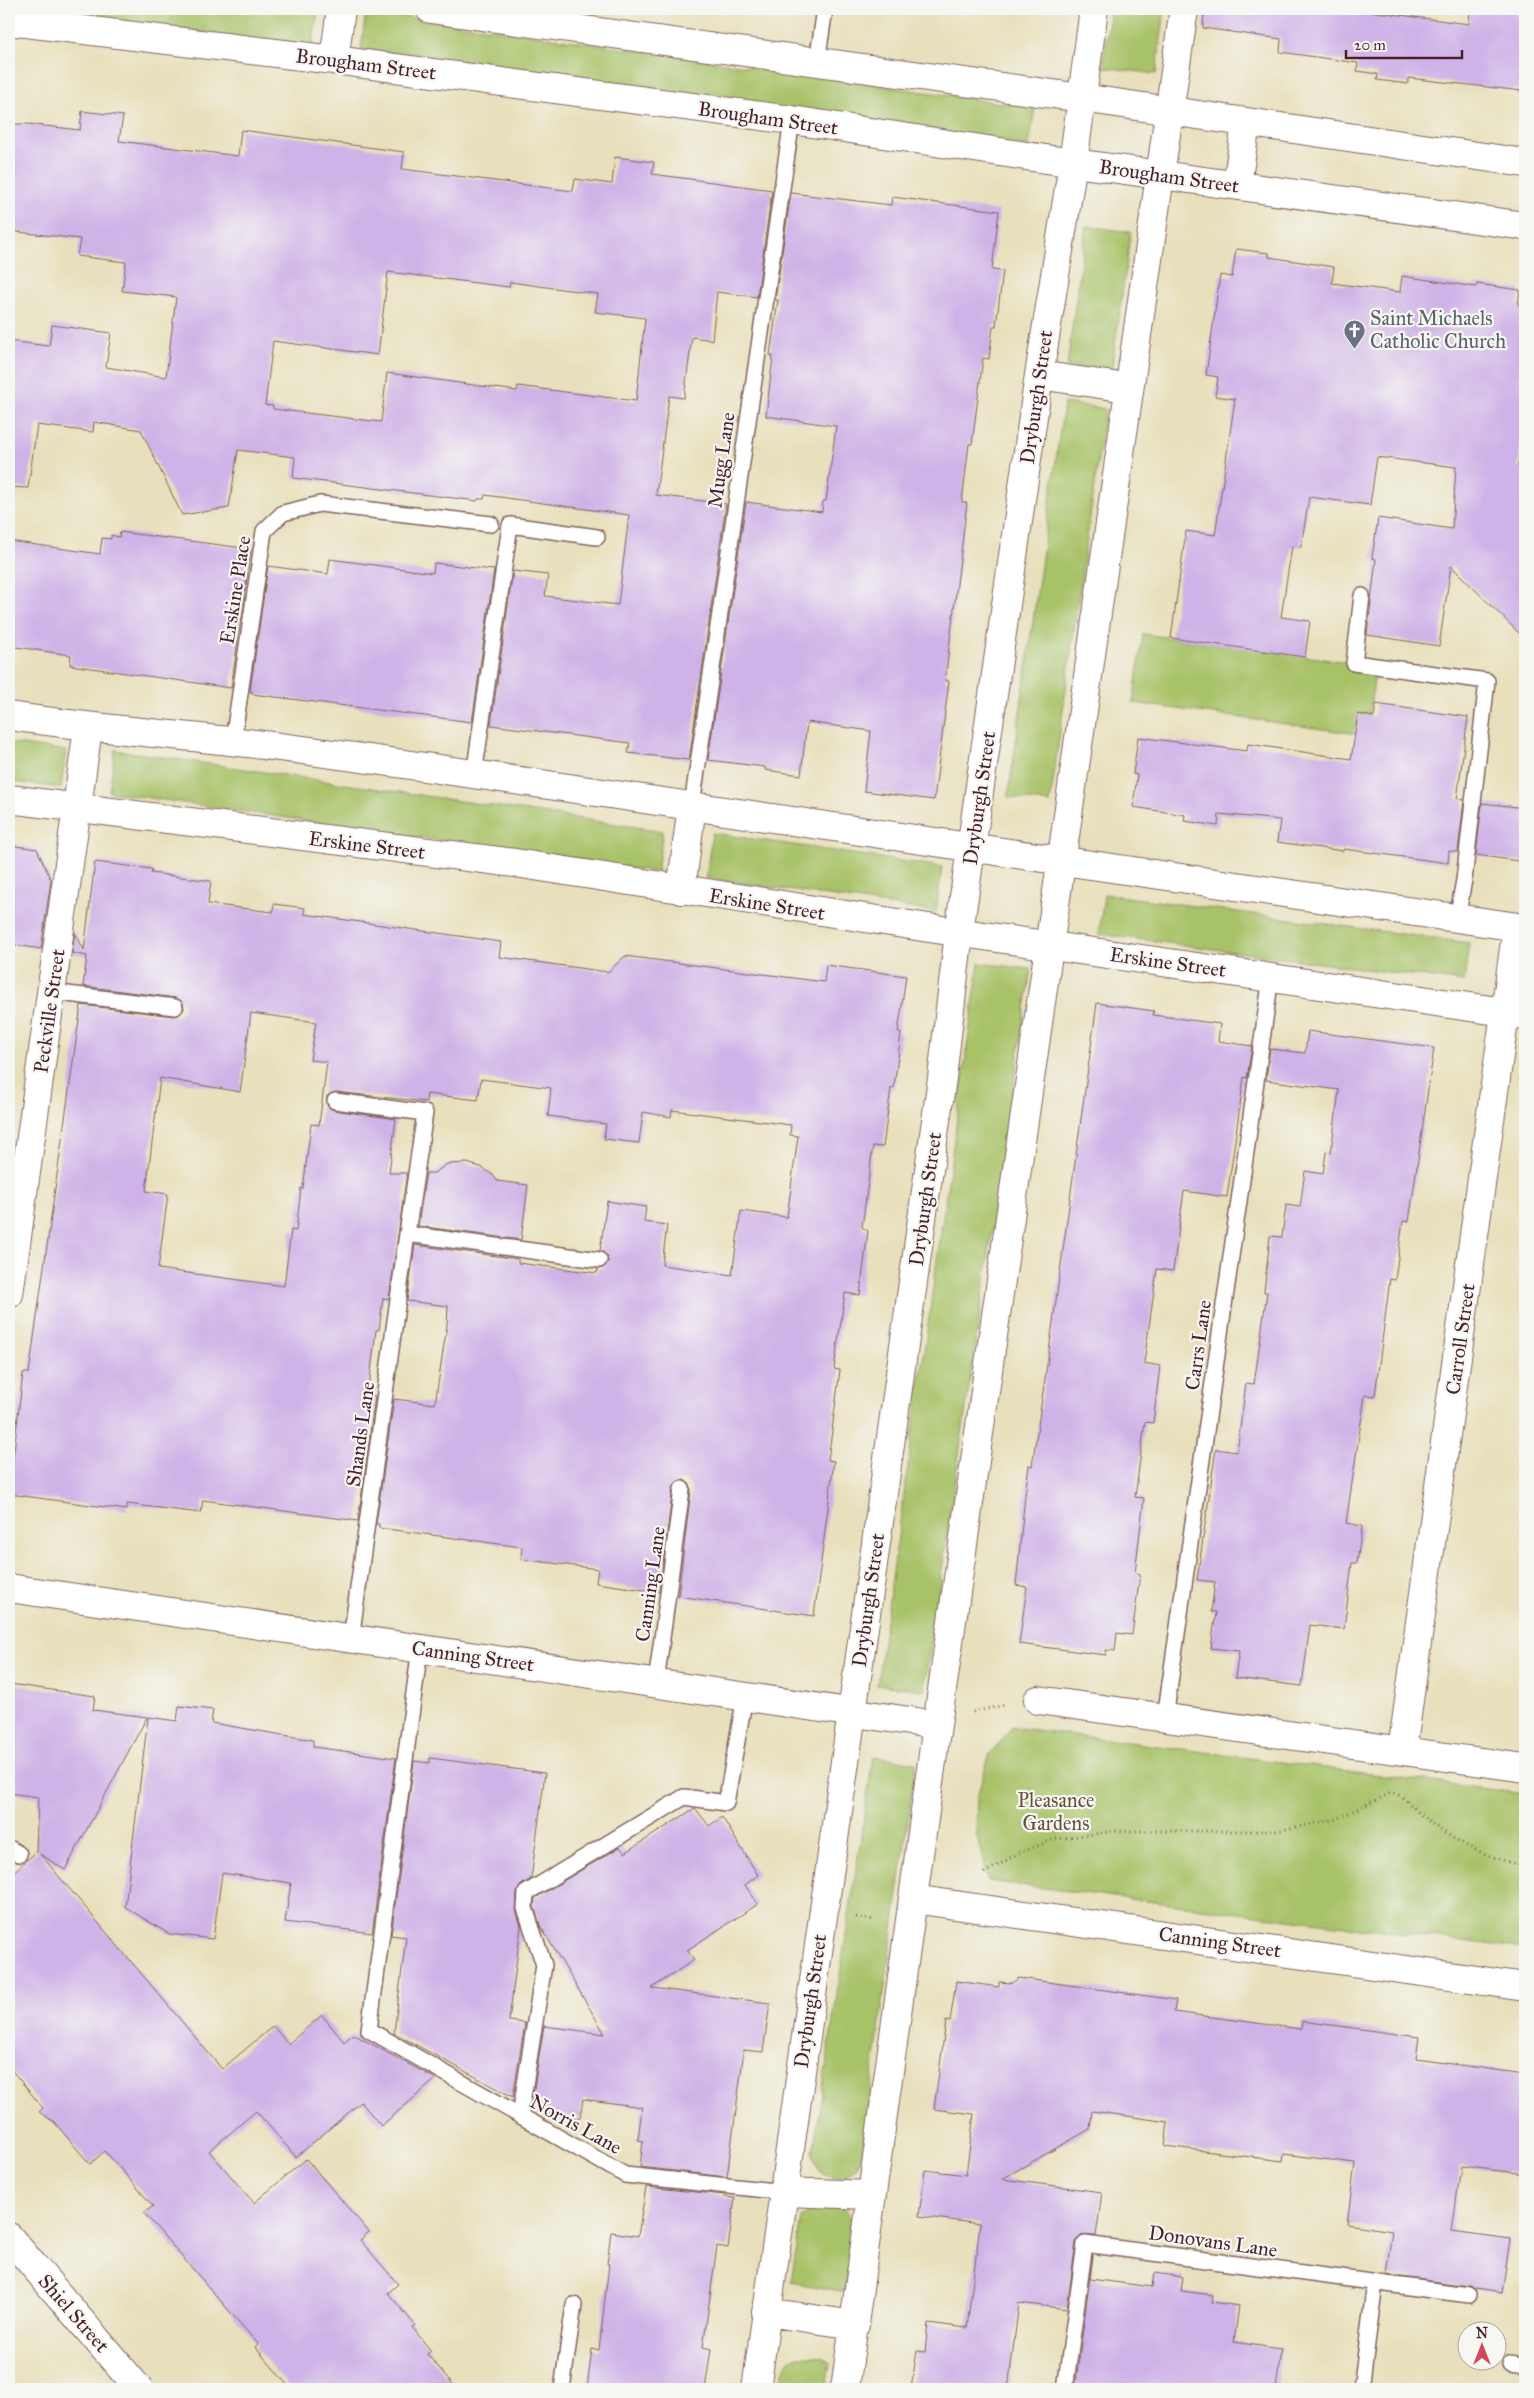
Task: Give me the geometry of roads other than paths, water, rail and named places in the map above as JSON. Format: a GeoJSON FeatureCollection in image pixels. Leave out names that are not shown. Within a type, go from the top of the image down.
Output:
{"type":"FeatureCollection","features":[{"type":"Feature","properties":{"kind":"street"},"geometry":{"type":"LineString","coordinates":[[334,60],[341,9]]}},
{"type":"Feature","properties":{"kind":"street"},"geometry":{"type":"LineString","coordinates":[[430,9],[1082,98],[1525,163]]}},
{"type":"Feature","properties":{"kind":"street","name":"Dryburgh Street"},"geometry":{"type":"LineString","coordinates":[[756,2389],[822,1912],[942,1078],[959,932],[1039,375],[1074,163],[1094,9]]}},
{"type":"Feature","properties":{"kind":"street"},"geometry":{"type":"LineString","coordinates":[[846,2389],[871,2195],[937,1725],[1184,9]]}},
{"type":"Feature","properties":{"kind":"street","name":"Brougham Street"},"geometry":{"type":"LineString","coordinates":[[9,20],[792,120],[1074,163],[1525,226]]}},
{"type":"Feature","properties":{"kind":"street"},"geometry":{"type":"LineString","coordinates":[[1237,185],[1246,123]]}},
{"type":"Feature","properties":{"kind":"street"},"geometry":{"type":"LineString","coordinates":[[1039,375],[1128,388]]}},
{"type":"Feature","properties":{"kind":"street"},"geometry":{"type":"LineString","coordinates":[[9,716],[88,728],[233,741],[692,805],[972,846],[1061,862],[1521,928]]}},
{"type":"Feature","properties":{"kind":"street","name":"Peckville Street"},"geometry":{"type":"LineString","coordinates":[[9,1294],[88,728]]}},
{"type":"Feature","properties":{"kind":"street","name":"Erskine Street"},"geometry":{"type":"LineString","coordinates":[[9,799],[515,863],[959,932],[1516,1014]]}},
{"type":"Feature","properties":{"kind":"street"},"geometry":{"type":"LineString","coordinates":[[681,890],[692,805]]}},
{"type":"Feature","properties":{"kind":"street","name":"Carroll Street"},"geometry":{"type":"LineString","coordinates":[[1402,1751],[1516,1014],[1521,928]]}},
{"type":"Feature","properties":{"kind":"street","name":"Canning Street"},"geometry":{"type":"LineString","coordinates":[[9,1588],[937,1725]]}},
{"type":"Feature","properties":{"kind":"street"},"geometry":{"type":"LineString","coordinates":[[1038,1700],[1525,1768]]}},
{"type":"Feature","properties":{"kind":"street","name":"Canning Street"},"geometry":{"type":"LineString","coordinates":[[913,1899],[1525,1987]]}},
{"type":"Feature","properties":{"kind":"street"},"geometry":{"type":"LineString","coordinates":[[784,2192],[871,2195]]}},
{"type":"Feature","properties":{"kind":"street","name":"Shiel Street"},"geometry":{"type":"LineString","coordinates":[[9,2237],[139,2389]]}},
{"type":"Feature","properties":{"kind":"street"},"geometry":{"type":"LineString","coordinates":[[766,2312],[855,2325]]}},
{"type":"Feature","properties":{"kind":"lane"},"geometry":{"type":"LineString","coordinates":[[817,62],[825,9]]}},
{"type":"Feature","properties":{"kind":"lane","name":"Mugg Lane"},"geometry":{"type":"LineString","coordinates":[[692,805],[792,120]]}},
{"type":"Feature","properties":{"kind":"lane","name":"Erskine Place"},"geometry":{"type":"LineString","coordinates":[[233,741],[264,531],[283,513],[320,504],[491,524]]}},
{"type":"Feature","properties":{"kind":"lane"},"geometry":{"type":"LineString","coordinates":[[474,775],[510,525],[598,537]]}},
{"type":"Feature","properties":{"kind":"lane"},"geometry":{"type":"LineString","coordinates":[[1362,596],[1354,663],[1487,681],[1464,880],[1457,919]]}},
{"type":"Feature","properties":{"kind":"lane","name":"Carrs Lane"},"geometry":{"type":"LineString","coordinates":[[1165,1718],[1271,977]]}},
{"type":"Feature","properties":{"kind":"lane"},"geometry":{"type":"LineString","coordinates":[[51,992],[174,1007]]}},
{"type":"Feature","properties":{"kind":"lane","name":"Shands Lane"},"geometry":{"type":"LineString","coordinates":[[335,1101],[425,1113],[351,1638]]}},
{"type":"Feature","properties":{"kind":"lane"},"geometry":{"type":"LineString","coordinates":[[407,1234],[599,1260]]}},
{"type":"Feature","properties":{"kind":"lane","name":"Canning Lane"},"geometry":{"type":"LineString","coordinates":[[656,1683],[682,1489]]}},
{"type":"Feature","properties":{"kind":"lane","name":"Norris Lane"},"geometry":{"type":"LineString","coordinates":[[420,1648],[369,2030],[625,2175],[784,2192]]}},
{"type":"Feature","properties":{"kind":"lane"},"geometry":{"type":"LineString","coordinates":[[520,2116],[544,1965],[525,1908],[526,1893],[684,1797],[726,1803],[745,1696]]}},
{"type":"Feature","properties":{"kind":"lane","name":"Donovans Lane"},"geometry":{"type":"LineString","coordinates":[[1066,2389],[1085,2244],[1375,2283]]}},
{"type":"Feature","properties":{"kind":"lane"},"geometry":{"type":"LineString","coordinates":[[1361,2389],[1375,2283],[1469,2295]]}},
{"type":"Feature","properties":{"kind":"lane"},"geometry":{"type":"LineString","coordinates":[[562,2389],[574,2305]]}},
{"type":"Feature","properties":{"kind":"lane"},"geometry":{"type":"LineString","coordinates":[[1509,2364],[1525,2365]]}},
{"type":"Feature","properties":{"kind":"place","name":"Saint Michaels Catholic Church"},"geometry":{"type":"Point","coordinates":[1354,349]}},
{"type":"Feature","properties":{"kind":"park label","name":"Pleasance Gardens"},"geometry":{"type":"Point","coordinates":[1056,1812]}}]}
